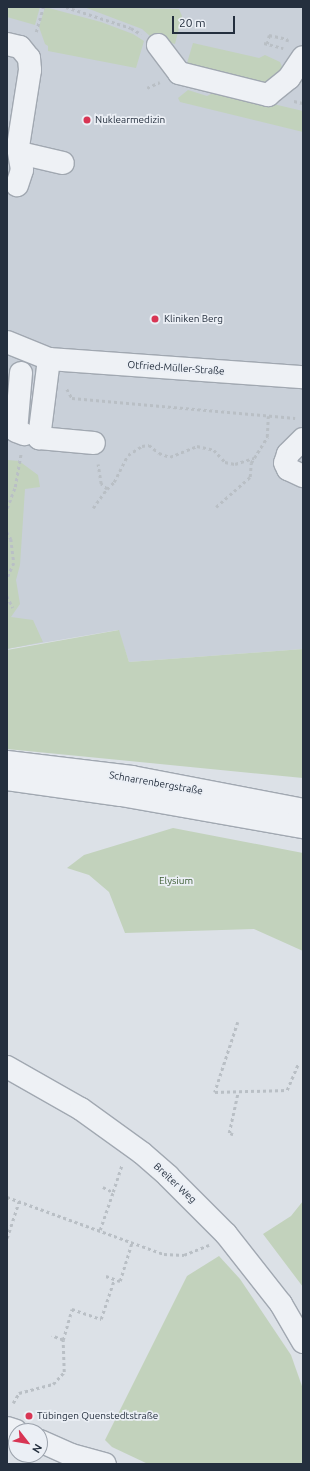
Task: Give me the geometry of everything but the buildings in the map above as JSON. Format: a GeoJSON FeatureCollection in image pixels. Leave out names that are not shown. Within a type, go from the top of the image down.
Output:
{"type":"FeatureCollection","features":[{"type":"Feature","properties":{"kind":"street"},"geometry":{"type":"LineString","coordinates":[[7,44],[20,47],[28,58],[30,70],[18,147],[22,170],[17,185]]}},
{"type":"Feature","properties":{"kind":"street"},"geometry":{"type":"LineString","coordinates":[[158,45],[179,73],[268,95],[289,78],[294,53]]}},
{"type":"Feature","properties":{"kind":"street"},"geometry":{"type":"LineString","coordinates":[[20,153],[63,163]]}},
{"type":"Feature","properties":{"kind":"street","name":"Otfried-Müller-Straße"},"geometry":{"type":"LineString","coordinates":[[7,342],[50,359],[303,377]]}},
{"type":"Feature","properties":{"kind":"street"},"geometry":{"type":"LineString","coordinates":[[24,434],[16,431],[14,373],[50,359],[39,438],[94,443]]}},
{"type":"Feature","properties":{"kind":"street"},"geometry":{"type":"LineString","coordinates":[[303,439],[288,454],[285,463],[288,469],[303,476]]}},
{"type":"Feature","properties":{"kind":"street","name":"Schnarrenbergstraße"},"geometry":{"type":"LineString","coordinates":[[7,762],[132,777],[303,810]]}},
{"type":"Feature","properties":{"kind":"street","name":"Schnarrenbergstraße"},"geometry":{"type":"LineString","coordinates":[[7,779],[121,795],[303,828]]}},
{"type":"Feature","properties":{"kind":"street","name":"Breiter Weg"},"geometry":{"type":"LineString","coordinates":[[7,1067],[81,1109],[142,1153],[168,1176],[240,1251],[281,1304],[303,1342]]}},
{"type":"Feature","properties":{"kind":"street"},"geometry":{"type":"LineString","coordinates":[[48,1445],[78,1460],[105,1464]]}},
{"type":"Feature","properties":{"kind":"path"},"geometry":{"type":"LineString","coordinates":[[36,30],[43,7]]}},
{"type":"Feature","properties":{"kind":"path"},"geometry":{"type":"LineString","coordinates":[[66,7],[131,28],[158,45]]}},
{"type":"Feature","properties":{"kind":"path"},"geometry":{"type":"LineString","coordinates":[[279,47],[265,43],[269,35],[288,39],[294,53]]}},
{"type":"Feature","properties":{"kind":"path"},"geometry":{"type":"LineString","coordinates":[[50,359],[72,398],[303,419]]}},
{"type":"Feature","properties":{"kind":"path"},"geometry":{"type":"LineString","coordinates":[[216,507],[250,477],[254,458],[267,437],[268,416]]}},
{"type":"Feature","properties":{"kind":"path"},"geometry":{"type":"LineString","coordinates":[[93,508],[114,482],[128,455],[142,446],[149,445],[158,453],[170,457],[197,446],[214,450],[225,462],[235,464],[254,458]]}},
{"type":"Feature","properties":{"kind":"path"},"geometry":{"type":"LineString","coordinates":[[7,508],[15,487],[21,461]]}},
{"type":"Feature","properties":{"kind":"path"},"geometry":{"type":"LineString","coordinates":[[101,484],[107,489]]}},
{"type":"Feature","properties":{"kind":"path"},"geometry":{"type":"LineString","coordinates":[[7,532],[11,539],[14,563],[7,579]]}},
{"type":"Feature","properties":{"kind":"path"},"geometry":{"type":"LineString","coordinates":[[7,596],[13,608]]}},
{"type":"Feature","properties":{"kind":"path"},"geometry":{"type":"LineString","coordinates":[[238,1022],[215,1092],[287,1090],[298,1064]]}},
{"type":"Feature","properties":{"kind":"path"},"geometry":{"type":"LineString","coordinates":[[233,1135],[229,1133],[238,1092]]}},
{"type":"Feature","properties":{"kind":"path"},"geometry":{"type":"LineString","coordinates":[[100,1230],[124,1159]]}},
{"type":"Feature","properties":{"kind":"path"},"geometry":{"type":"LineString","coordinates":[[103,1187],[113,1192]]}},
{"type":"Feature","properties":{"kind":"path"},"geometry":{"type":"LineString","coordinates":[[7,1197],[164,1254],[184,1254],[206,1248],[212,1242]]}},
{"type":"Feature","properties":{"kind":"path"},"geometry":{"type":"LineString","coordinates":[[7,1238],[19,1202]]}},
{"type":"Feature","properties":{"kind":"path"},"geometry":{"type":"LineString","coordinates":[[106,1276],[120,1281],[132,1242]]}},
{"type":"Feature","properties":{"kind":"path"},"geometry":{"type":"LineString","coordinates":[[13,1403],[19,1393],[53,1384],[64,1372],[63,1340],[72,1309],[101,1319],[114,1280]]}},
{"type":"Feature","properties":{"kind":"path"},"geometry":{"type":"LineString","coordinates":[[52,1336],[63,1340]]}},
{"type":"Feature","properties":{"kind":"shaded area","name":"Kliniken Berg"},"geometry":{"type":"Polygon","coordinates":[[[7,7],[303,7],[303,649],[129,662],[118,630],[7,649],[7,7]]]}},
{"type":"Feature","properties":{"kind":"green space"},"geometry":{"type":"Polygon","coordinates":[[[7,7],[40,7],[35,25],[7,17],[7,7]]]}},
{"type":"Feature","properties":{"kind":"green space"},"geometry":{"type":"Polygon","coordinates":[[[45,7],[101,22],[133,34],[144,41],[136,68],[48,51],[48,46],[45,44],[39,27],[45,7]]]}},
{"type":"Feature","properties":{"kind":"green space"},"geometry":{"type":"Polygon","coordinates":[[[84,7],[179,9],[182,16],[175,44],[151,37],[142,29],[84,7]]]}},
{"type":"Feature","properties":{"kind":"green space"},"geometry":{"type":"Polygon","coordinates":[[[193,43],[259,58],[265,55],[280,62],[283,69],[261,87],[228,73],[190,67],[187,63],[193,43]]]}},
{"type":"Feature","properties":{"kind":"green space"},"geometry":{"type":"Polygon","coordinates":[[[188,90],[207,96],[217,91],[303,111],[303,132],[180,102],[178,98],[188,90]]]}},
{"type":"Feature","properties":{"kind":"green space"},"geometry":{"type":"Polygon","coordinates":[[[8,460],[19,461],[38,475],[40,487],[25,489],[20,565],[16,580],[20,604],[11,617],[33,620],[43,642],[7,649],[8,460]]]}},
{"type":"Feature","properties":{"kind":"green space"},"geometry":{"type":"Polygon","coordinates":[[[119,630],[129,662],[303,649],[303,778],[7,749],[7,650],[119,630]]]}},
{"type":"Feature","properties":{"kind":"green space","name":"Elysium"},"geometry":{"type":"Polygon","coordinates":[[[173,828],[303,853],[303,951],[254,929],[125,933],[109,892],[89,875],[67,868],[84,855],[173,828]]]}},
{"type":"Feature","properties":{"kind":"green space"},"geometry":{"type":"Polygon","coordinates":[[[303,1201],[303,1287],[263,1234],[291,1216],[303,1201]]]}},
{"type":"Feature","properties":{"kind":"green space"},"geometry":{"type":"Polygon","coordinates":[[[219,1256],[240,1279],[291,1355],[303,1389],[303,1464],[148,1464],[112,1447],[105,1440],[187,1276],[219,1256]]]}},
{"type":"Feature","properties":{"kind":"place","name":"Nuklearmedizin"},"geometry":{"type":"Point","coordinates":[87,120]}},
{"type":"Feature","properties":{"kind":"place","name":"Kliniken Berg"},"geometry":{"type":"Point","coordinates":[155,319]}},
{"type":"Feature","properties":{"kind":"place","name":"Tübingen Quenstedtstraße"},"geometry":{"type":"Point","coordinates":[29,1416]}}]}
